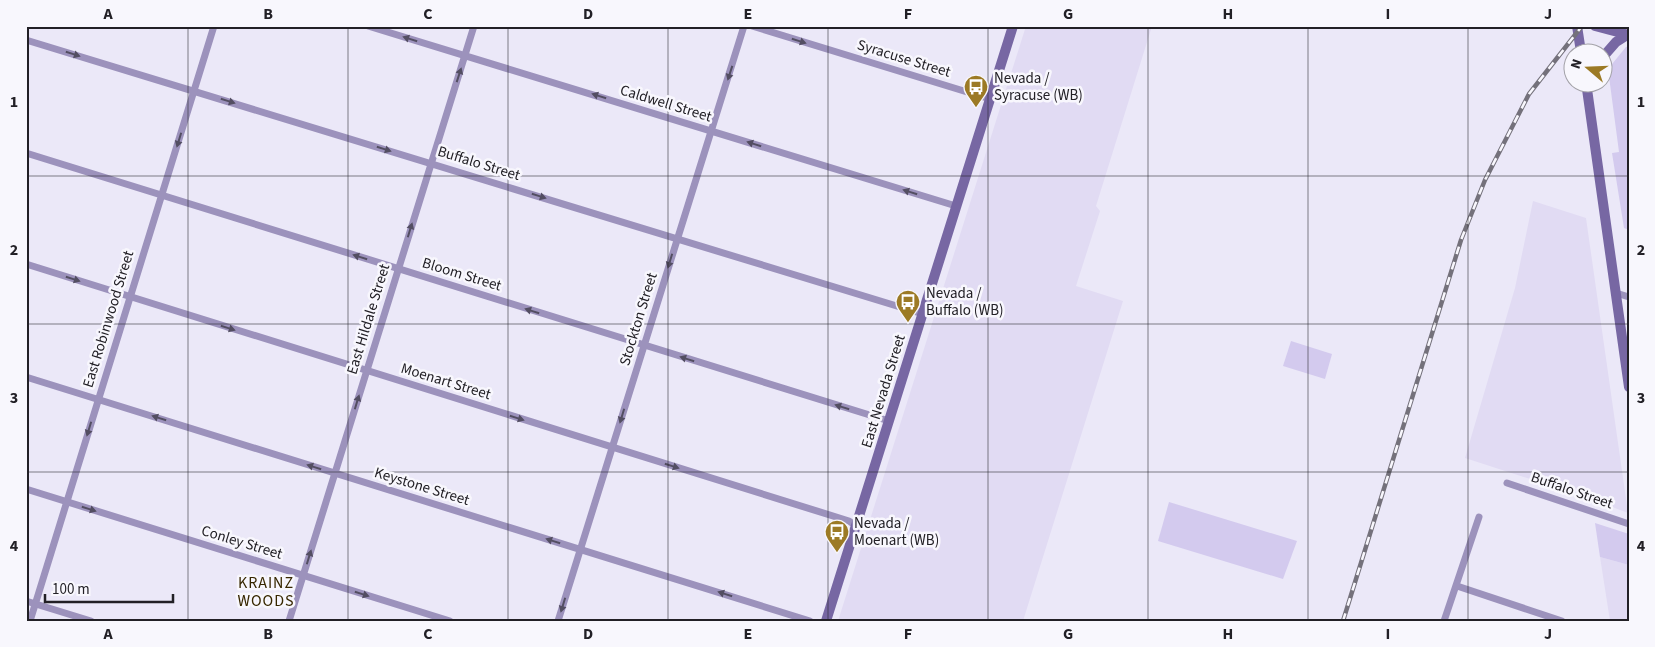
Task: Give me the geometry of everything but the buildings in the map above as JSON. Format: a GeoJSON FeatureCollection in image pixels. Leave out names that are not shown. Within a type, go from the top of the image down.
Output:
{"type":"FeatureCollection","features":[{"type":"Feature","properties":{"kind":"street","name":"East Robinwood Street"},"geometry":{"type":"LineString","coordinates":[[30,621],[214,26]]}},
{"type":"Feature","properties":{"kind":"street","name":"Caldwell Street"},"geometry":{"type":"LineString","coordinates":[[368,26],[956,206]]}},
{"type":"Feature","properties":{"kind":"street","name":"East Hildale Street"},"geometry":{"type":"LineString","coordinates":[[289,621],[474,26]]}},
{"type":"Feature","properties":{"kind":"street","name":"Stockton Street"},"geometry":{"type":"LineString","coordinates":[[558,621],[744,26]]}},
{"type":"Feature","properties":{"kind":"street","name":"Syracuse Street"},"geometry":{"type":"LineString","coordinates":[[752,26],[990,99]]}},
{"type":"Feature","properties":{"kind":"street","name":"East Nevada Street"},"geometry":{"type":"LineString","coordinates":[[826,621],[1013,26]]}},
{"type":"Feature","properties":{"kind":"street"},"geometry":{"type":"LineString","coordinates":[[1577,26],[1579,42]]}},
{"type":"Feature","properties":{"kind":"street"},"geometry":{"type":"LineString","coordinates":[[1595,26],[1628,35]]}},
{"type":"Feature","properties":{"kind":"street"},"geometry":{"type":"LineString","coordinates":[[1612,47],[1628,35]]}},
{"type":"Feature","properties":{"kind":"street","name":"Buffalo Street"},"geometry":{"type":"LineString","coordinates":[[26,40],[923,314]]}},
{"type":"Feature","properties":{"kind":"street"},"geometry":{"type":"LineString","coordinates":[[1587,92],[1629,387]]}},
{"type":"Feature","properties":{"kind":"street","name":"Bloom Street"},"geometry":{"type":"LineString","coordinates":[[26,153],[889,421]]}},
{"type":"Feature","properties":{"kind":"street","name":"Moenart Street"},"geometry":{"type":"LineString","coordinates":[[26,264],[852,522],[856,526]]}},
{"type":"Feature","properties":{"kind":"street"},"geometry":{"type":"LineString","coordinates":[[1616,293],[1629,297]]}},
{"type":"Feature","properties":{"kind":"street","name":"Keystone Street"},"geometry":{"type":"LineString","coordinates":[[26,377],[810,621]]}},
{"type":"Feature","properties":{"kind":"street","name":"Buffalo Street"},"geometry":{"type":"LineString","coordinates":[[1507,483],[1629,524]]}},
{"type":"Feature","properties":{"kind":"street","name":"Conley Street"},"geometry":{"type":"LineString","coordinates":[[26,489],[450,621]]}},
{"type":"Feature","properties":{"kind":"street"},"geometry":{"type":"LineString","coordinates":[[1444,621],[1479,517]]}},
{"type":"Feature","properties":{"kind":"street"},"geometry":{"type":"LineString","coordinates":[[1457,586],[1562,621]]}},
{"type":"Feature","properties":{"kind":"street"},"geometry":{"type":"LineString","coordinates":[[26,601],[91,621]]}},
{"type":"Feature","properties":{"kind":"shaded area"},"geometry":{"type":"Polygon","coordinates":[[[1026,26],[1152,26],[1096,206],[1100,211],[1076,286],[1123,301],[1023,621],[838,621],[1026,26]]]}},
{"type":"Feature","properties":{"kind":"shaded area"},"geometry":{"type":"Polygon","coordinates":[[[1629,46],[1629,230],[1624,228],[1612,153],[1619,152],[1611,92],[1612,64],[1626,47],[1629,46]]]}},
{"type":"Feature","properties":{"kind":"shaded area"},"geometry":{"type":"Polygon","coordinates":[[[1533,201],[1586,218],[1628,513],[1586,497],[1465,458],[1515,288],[1533,201]]]}},
{"type":"Feature","properties":{"kind":"shaded area"},"geometry":{"type":"Polygon","coordinates":[[[1291,341],[1332,354],[1325,379],[1283,366],[1291,341]]]}},
{"type":"Feature","properties":{"kind":"shaded area"},"geometry":{"type":"Polygon","coordinates":[[[1169,502],[1297,541],[1283,579],[1158,541],[1169,502]]]}},
{"type":"Feature","properties":{"kind":"shaded area"},"geometry":{"type":"Polygon","coordinates":[[[1595,523],[1629,534],[1629,565],[1600,557],[1595,523]]]}},
{"type":"Feature","properties":{"kind":"shaded area"},"geometry":{"type":"Polygon","coordinates":[[[1600,557],[1629,565],[1629,621],[1610,621],[1600,557]]]}},
{"type":"Feature","properties":{"kind":"railway"},"geometry":{"type":"LineString","coordinates":[[1343,621],[1461,240],[1485,180],[1529,94],[1582,26]]}},
{"type":"Feature","properties":{"kind":"place","name":"Nevada / Syracuse (WB)"},"geometry":{"type":"Point","coordinates":[976,108]}},
{"type":"Feature","properties":{"kind":"place","name":"Nevada / Buffalo (WB)"},"geometry":{"type":"Point","coordinates":[908,323]}},
{"type":"Feature","properties":{"kind":"place","name":"Nevada / Moenart (WB)"},"geometry":{"type":"Point","coordinates":[837,553]}},
{"type":"Feature","properties":{"kind":"district","name":"KRAINZ WOODS"},"geometry":{"type":"Point","coordinates":[266,591]}}]}
